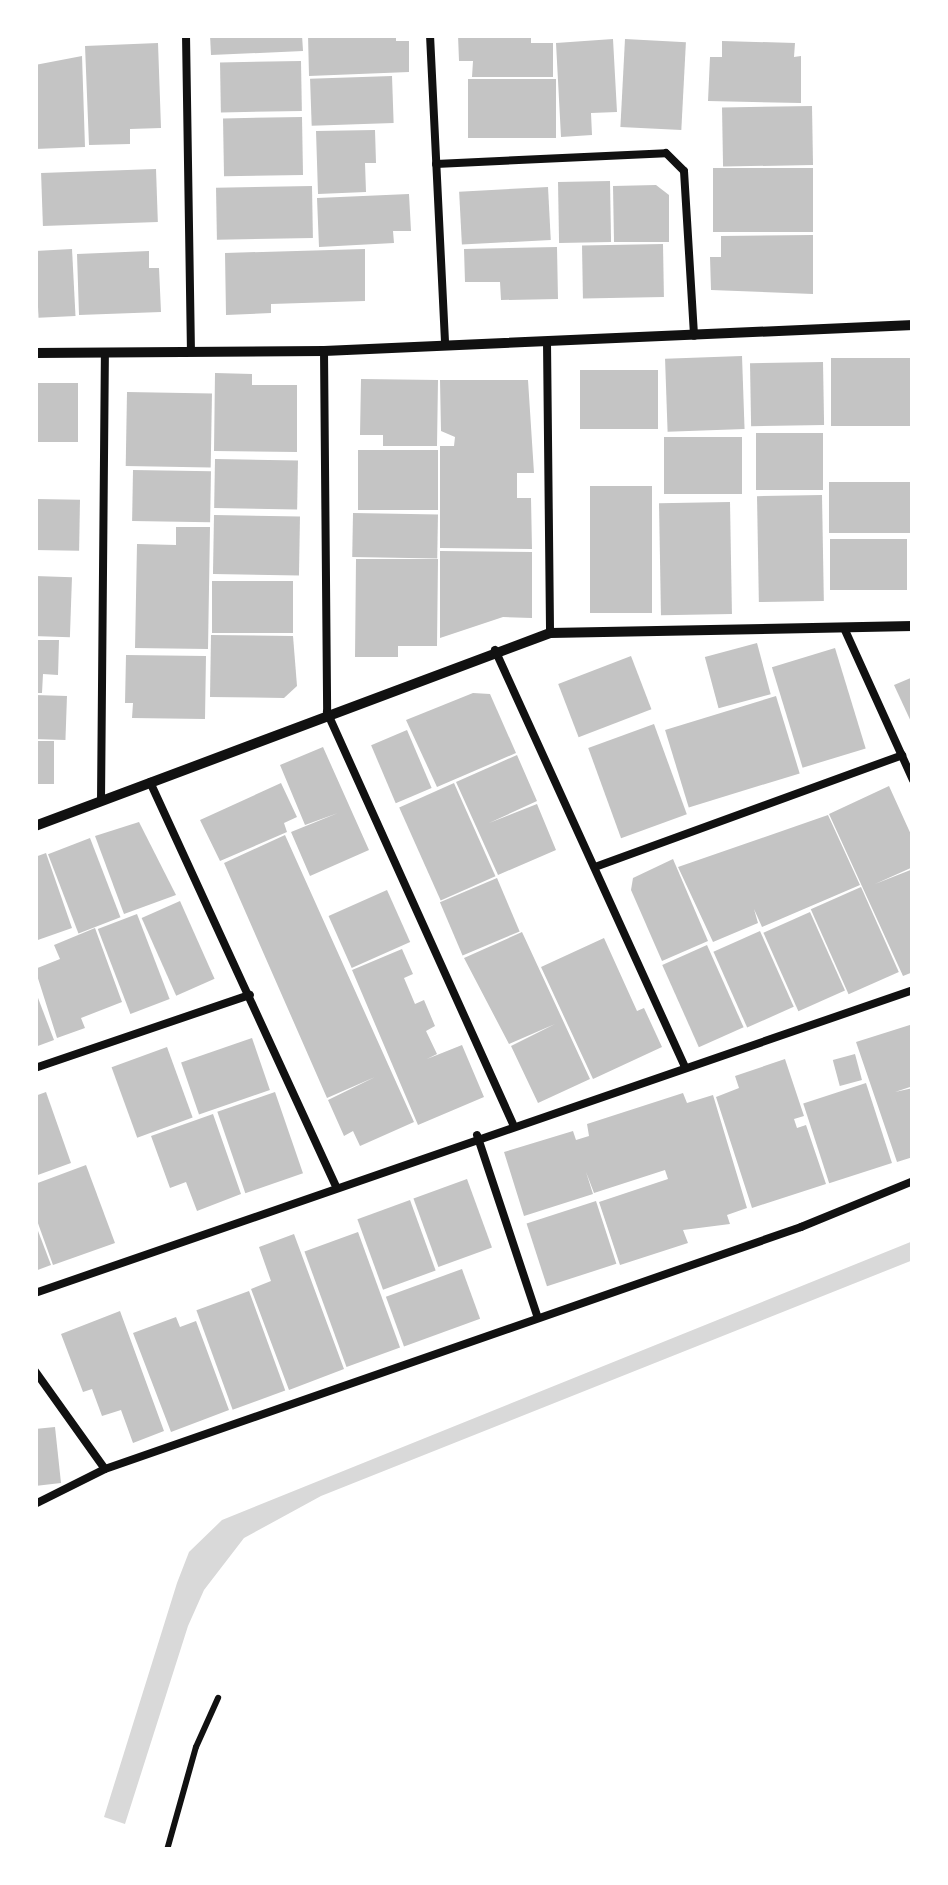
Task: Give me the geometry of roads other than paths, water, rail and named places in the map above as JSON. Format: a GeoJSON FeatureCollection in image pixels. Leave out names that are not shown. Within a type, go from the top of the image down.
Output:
{"type":"FeatureCollection","features":[{"type":"Feature","properties":{"kind":"street"},"geometry":{"type":"LineString","coordinates":[[35,353],[324,350],[913,325]]}},
{"type":"Feature","properties":{"kind":"street"},"geometry":{"type":"LineString","coordinates":[[35,826],[327,712],[495,650],[550,634],[913,626]]}},
{"type":"Feature","properties":{"kind":"lane"},"geometry":{"type":"LineString","coordinates":[[186,35],[191,351]]}},
{"type":"Feature","properties":{"kind":"lane"},"geometry":{"type":"LineString","coordinates":[[430,35],[446,345]]}},
{"type":"Feature","properties":{"kind":"lane"},"geometry":{"type":"LineString","coordinates":[[436,164],[666,154],[684,171],[694,336]]}},
{"type":"Feature","properties":{"kind":"lane"},"geometry":{"type":"LineString","coordinates":[[547,342],[550,634]]}},
{"type":"Feature","properties":{"kind":"lane"},"geometry":{"type":"LineString","coordinates":[[324,350],[327,712],[512,1123]]}},
{"type":"Feature","properties":{"kind":"lane"},"geometry":{"type":"LineString","coordinates":[[100,801],[105,354]]}},
{"type":"Feature","properties":{"kind":"lane"},"geometry":{"type":"LineString","coordinates":[[844,628],[913,780]]}},
{"type":"Feature","properties":{"kind":"lane"},"geometry":{"type":"LineString","coordinates":[[495,650],[685,1066]]}},
{"type":"Feature","properties":{"kind":"lane"},"geometry":{"type":"LineString","coordinates":[[595,867],[902,755]]}},
{"type":"Feature","properties":{"kind":"lane"},"geometry":{"type":"LineString","coordinates":[[150,782],[335,1184]]}},
{"type":"Feature","properties":{"kind":"lane"},"geometry":{"type":"LineString","coordinates":[[35,1293],[335,1184],[913,990]]}},
{"type":"Feature","properties":{"kind":"lane"},"geometry":{"type":"LineString","coordinates":[[35,1068],[250,995]]}},
{"type":"Feature","properties":{"kind":"lane"},"geometry":{"type":"LineString","coordinates":[[477,1135],[537,1314]]}},
{"type":"Feature","properties":{"kind":"lane"},"geometry":{"type":"LineString","coordinates":[[35,1504],[105,1469],[537,1314],[801,1227],[913,1181]]}},
{"type":"Feature","properties":{"kind":"lane"},"geometry":{"type":"LineString","coordinates":[[35,1372],[105,1469]]}}]}
